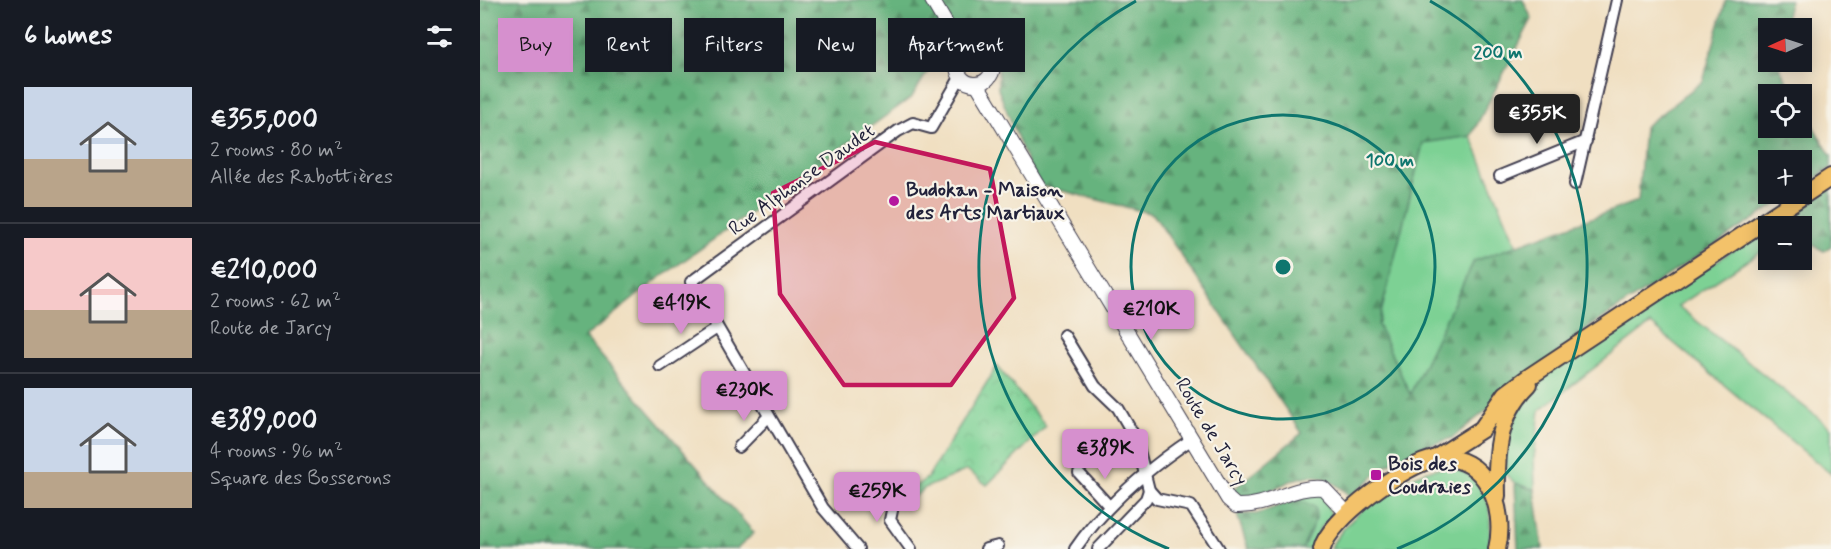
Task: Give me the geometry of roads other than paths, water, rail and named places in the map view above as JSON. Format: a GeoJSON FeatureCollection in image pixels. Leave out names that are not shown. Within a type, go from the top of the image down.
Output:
{"type":"FeatureCollection","features":[{"type":"Feature","properties":{"kind":"main road"},"geometry":{"type":"LineString","coordinates":[[1322,549],[1330,532],[1347,513],[1418,463],[1436,458],[1482,429],[1506,394],[1831,177]]}},
{"type":"Feature","properties":{"kind":"main road"},"geometry":{"type":"LineString","coordinates":[[1497,549],[1500,526],[1497,500],[1498,439],[1508,414],[1526,387],[1561,356]]}},
{"type":"Feature","properties":{"kind":"main road"},"geometry":{"type":"LineString","coordinates":[[1436,458],[1448,459],[1472,468],[1484,477],[1497,500]]}},
{"type":"Feature","properties":{"kind":"street"},"geometry":{"type":"LineString","coordinates":[[932,0],[943,18]]}},
{"type":"Feature","properties":{"kind":"street"},"geometry":{"type":"LineString","coordinates":[[1575,184],[1617,0]]}},
{"type":"Feature","properties":{"kind":"street"},"geometry":{"type":"LineString","coordinates":[[960,72],[966,81],[977,84],[992,72]]}},
{"type":"Feature","properties":{"kind":"street","name":"Rue Alphonse Daudet"},"geometry":{"type":"LineString","coordinates":[[858,549],[823,508],[691,282],[898,131],[912,123],[931,128],[961,76]]}},
{"type":"Feature","properties":{"kind":"street","name":"Route de Jarcy"},"geometry":{"type":"LineString","coordinates":[[977,84],[1223,493],[1236,506],[1258,506],[1293,491],[1314,487],[1323,488],[1347,513]]}},
{"type":"Feature","properties":{"kind":"street"},"geometry":{"type":"LineString","coordinates":[[1500,176],[1586,141]]}},
{"type":"Feature","properties":{"kind":"street"},"geometry":{"type":"LineString","coordinates":[[660,366],[717,328]]}},
{"type":"Feature","properties":{"kind":"street"},"geometry":{"type":"LineString","coordinates":[[1064,335],[1095,386],[1118,408],[1136,439],[1149,490],[1157,499],[1191,506],[1219,549]]}},
{"type":"Feature","properties":{"kind":"street"},"geometry":{"type":"LineString","coordinates":[[739,447],[769,416]]}},
{"type":"Feature","properties":{"kind":"street"},"geometry":{"type":"LineString","coordinates":[[1075,549],[1109,506],[1145,472],[1192,439]]}},
{"type":"Feature","properties":{"kind":"street"},"geometry":{"type":"LineString","coordinates":[[1079,473],[1109,506]]}},
{"type":"Feature","properties":{"kind":"street"},"geometry":{"type":"LineString","coordinates":[[1098,549],[1146,499],[1149,490]]}},
{"type":"Feature","properties":{"kind":"street"},"geometry":{"type":"LineString","coordinates":[[902,496],[893,506],[890,520],[910,549]]}},
{"type":"Feature","properties":{"kind":"place","name":"Budokan - Maison des Arts Martiaux"},"geometry":{"type":"Point","coordinates":[894,201]}},
{"type":"Feature","properties":{"kind":"place","name":"Bois des Coudraies"},"geometry":{"type":"Point","coordinates":[1376,475]}}]}
